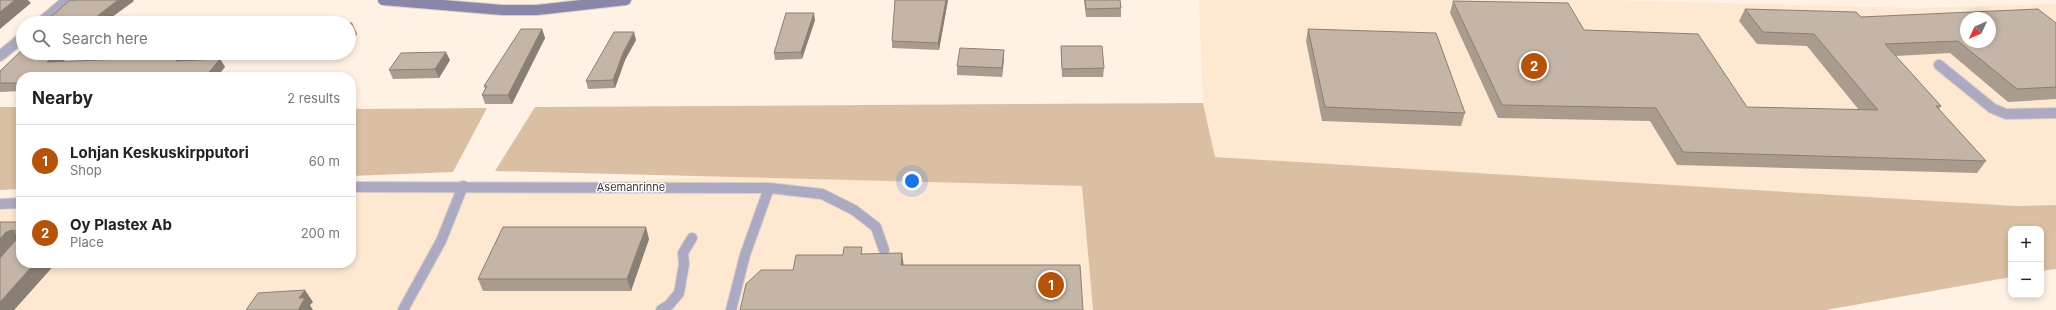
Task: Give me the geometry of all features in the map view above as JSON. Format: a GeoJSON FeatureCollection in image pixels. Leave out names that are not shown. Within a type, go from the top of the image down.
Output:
{"type":"FeatureCollection","features":[{"type":"Feature","properties":{"kind":"street"},"geometry":{"type":"LineString","coordinates":[[49,16],[68,0]]}},
{"type":"Feature","properties":{"kind":"street"},"geometry":{"type":"LineString","coordinates":[[383,0],[502,10],[537,10],[626,0]]}},
{"type":"Feature","properties":{"kind":"street"},"geometry":{"type":"LineString","coordinates":[[0,56],[16,43]]}},
{"type":"Feature","properties":{"kind":"street"},"geometry":{"type":"LineString","coordinates":[[1939,65],[1992,108],[2006,114],[2056,113]]}},
{"type":"Feature","properties":{"kind":"street"},"geometry":{"type":"LineString","coordinates":[[403,310],[441,241],[463,186]]}},
{"type":"Feature","properties":{"kind":"street","name":"Asemanrinne"},"geometry":{"type":"LineString","coordinates":[[356,187],[463,186],[769,188],[822,194],[854,210],[876,227],[884,250]]}},
{"type":"Feature","properties":{"kind":"street"},"geometry":{"type":"LineString","coordinates":[[731,310],[745,255],[769,188]]}},
{"type":"Feature","properties":{"kind":"street"},"geometry":{"type":"LineString","coordinates":[[0,204],[16,203]]}},
{"type":"Feature","properties":{"kind":"street"},"geometry":{"type":"LineString","coordinates":[[661,310],[670,305],[679,294],[684,264],[683,253],[692,238]]}},
{"type":"Feature","properties":{"kind":"shaded area"},"geometry":{"type":"Polygon","coordinates":[[[1199,0],[1611,0],[1915,8],[2056,4],[2056,205],[2016,206],[1215,157],[1203,103],[1199,0]]]}},
{"type":"Feature","properties":{"kind":"shaded area"},"geometry":{"type":"Polygon","coordinates":[[[1203,103],[1215,157],[2016,206],[2056,205],[2056,269],[2044,271],[2044,226],[2008,226],[2008,278],[1826,310],[1093,310],[1082,186],[495,171],[535,107],[1203,103]]]}},
{"type":"Feature","properties":{"kind":"shaded area"},"geometry":{"type":"Polygon","coordinates":[[[0,107],[16,107],[16,189],[0,190],[0,107]]]}},
{"type":"Feature","properties":{"kind":"shaded area"},"geometry":{"type":"Polygon","coordinates":[[[487,108],[453,172],[356,176],[356,109],[487,108]]]}},
{"type":"Feature","properties":{"kind":"shaded area"},"geometry":{"type":"Polygon","coordinates":[[[721,176],[1082,186],[1093,310],[0,310],[0,211],[16,210],[16,268],[356,268],[356,194],[721,176]]]}},
{"type":"Feature","properties":{"kind":"building"},"geometry":{"type":"Polygon","coordinates":[[[0,0],[15,0],[0,12],[0,0]]]}},
{"type":"Feature","properties":{"kind":"building"},"geometry":{"type":"Polygon","coordinates":[[[70,0],[118,0],[98,16],[52,16],[70,0]]]}},
{"type":"Feature","properties":{"kind":"building"},"geometry":{"type":"Polygon","coordinates":[[[895,0],[946,0],[938,43],[892,41],[895,0]]]}},
{"type":"Feature","properties":{"kind":"building"},"geometry":{"type":"Polygon","coordinates":[[[1085,0],[1120,0],[1121,8],[1086,9],[1085,0]]]}},
{"type":"Feature","properties":{"kind":"building"},"geometry":{"type":"Polygon","coordinates":[[[1453,1],[1568,3],[1584,30],[1698,34],[1747,107],[1878,110],[1814,34],[1763,32],[1745,9],[1856,12],[1861,17],[1960,13],[1960,43],[1958,41],[1885,44],[1941,106],[1936,106],[1986,161],[1683,152],[1656,108],[1502,105],[1453,1]]]}},
{"type":"Feature","properties":{"kind":"building"},"geometry":{"type":"Polygon","coordinates":[[[2038,9],[2056,23],[2056,87],[2017,89],[1967,48],[1996,48],[1996,12],[1972,12],[2038,9]]]}},
{"type":"Feature","properties":{"kind":"building"},"geometry":{"type":"Polygon","coordinates":[[[786,13],[814,13],[801,52],[774,53],[786,13]]]}},
{"type":"Feature","properties":{"kind":"building"},"geometry":{"type":"Polygon","coordinates":[[[521,29],[542,29],[508,95],[482,95],[487,86],[484,86],[521,29]]]}},
{"type":"Feature","properties":{"kind":"building"},"geometry":{"type":"Polygon","coordinates":[[[1308,29],[1436,33],[1465,113],[1325,107],[1308,29]]]}},
{"type":"Feature","properties":{"kind":"building"},"geometry":{"type":"Polygon","coordinates":[[[614,32],[634,32],[623,53],[613,80],[586,81],[614,32]]]}},
{"type":"Feature","properties":{"kind":"building"},"geometry":{"type":"Polygon","coordinates":[[[1061,46],[1102,46],[1104,68],[1062,69],[1061,46]]]}},
{"type":"Feature","properties":{"kind":"building"},"geometry":{"type":"Polygon","coordinates":[[[960,48],[1004,50],[1002,68],[957,66],[960,48]]]}},
{"type":"Feature","properties":{"kind":"building"},"geometry":{"type":"Polygon","coordinates":[[[446,52],[435,69],[389,70],[401,53],[446,52]]]}},
{"type":"Feature","properties":{"kind":"building"},"geometry":{"type":"Polygon","coordinates":[[[16,56],[16,60],[49,60],[47,62],[100,60],[219,60],[209,72],[16,72],[16,83],[0,83],[0,71],[16,56]]]}},
{"type":"Feature","properties":{"kind":"building"},"geometry":{"type":"Polygon","coordinates":[[[0,222],[16,222],[16,231],[12,230],[6,232],[0,239],[0,222]]]}},
{"type":"Feature","properties":{"kind":"building"},"geometry":{"type":"Polygon","coordinates":[[[503,227],[646,227],[627,279],[478,279],[503,227]]]}},
{"type":"Feature","properties":{"kind":"building"},"geometry":{"type":"Polygon","coordinates":[[[16,240],[16,268],[31,268],[0,302],[0,258],[16,240]]]}},
{"type":"Feature","properties":{"kind":"building"},"geometry":{"type":"Polygon","coordinates":[[[844,247],[862,247],[861,254],[902,253],[901,265],[1080,265],[1083,310],[740,310],[746,284],[761,270],[793,270],[796,255],[843,255],[844,247]]]}},
{"type":"Feature","properties":{"kind":"building"},"geometry":{"type":"Polygon","coordinates":[[[305,290],[299,298],[305,298],[298,310],[246,310],[258,293],[305,290]]]}},
{"type":"Feature","properties":{"kind":"place","name":"Oy Plastex Ab"},"geometry":{"type":"Point","coordinates":[1534,66]}},
{"type":"Feature","properties":{"kind":"place","name":"Lohjan Keskuskirpputori"},"geometry":{"type":"Point","coordinates":[1051,285]}}]}
